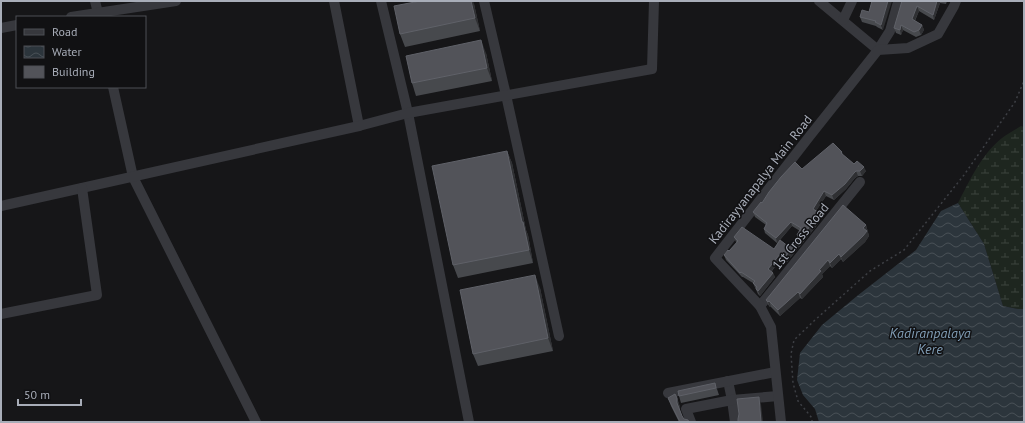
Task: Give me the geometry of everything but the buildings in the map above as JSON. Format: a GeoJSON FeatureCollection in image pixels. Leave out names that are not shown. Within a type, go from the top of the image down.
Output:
{"type":"FeatureCollection","features":[{"type":"Feature","properties":{"kind":"street"},"geometry":{"type":"LineString","coordinates":[[95,1],[98,15]]}},
{"type":"Feature","properties":{"kind":"street"},"geometry":{"type":"LineString","coordinates":[[84,16],[176,1]]}},
{"type":"Feature","properties":{"kind":"street"},"geometry":{"type":"LineString","coordinates":[[334,1],[358,126]]}},
{"type":"Feature","properties":{"kind":"street"},"geometry":{"type":"LineString","coordinates":[[381,1],[388,13],[400,63],[408,113],[469,422]]}},
{"type":"Feature","properties":{"kind":"street"},"geometry":{"type":"LineString","coordinates":[[484,1],[559,336]]}},
{"type":"Feature","properties":{"kind":"street"},"geometry":{"type":"LineString","coordinates":[[1,206],[358,126],[408,113],[652,69],[654,1]]}},
{"type":"Feature","properties":{"kind":"street"},"geometry":{"type":"LineString","coordinates":[[819,1],[878,50],[908,48],[938,34],[956,1]]}},
{"type":"Feature","properties":{"kind":"street"},"geometry":{"type":"LineString","coordinates":[[843,20],[852,1]]}},
{"type":"Feature","properties":{"kind":"street"},"geometry":{"type":"LineString","coordinates":[[878,50],[890,31],[896,1]]}},
{"type":"Feature","properties":{"kind":"street"},"geometry":{"type":"LineString","coordinates":[[1,28],[16,25]]}},
{"type":"Feature","properties":{"kind":"street","name":"Kadirayyanapalya Main Road"},"geometry":{"type":"LineString","coordinates":[[780,422],[771,327],[760,306],[715,258],[878,50]]}},
{"type":"Feature","properties":{"kind":"street"},"geometry":{"type":"LineString","coordinates":[[114,88],[133,177],[256,422]]}},
{"type":"Feature","properties":{"kind":"street","name":"1st Cross Road"},"geometry":{"type":"LineString","coordinates":[[760,306],[860,182]]}},
{"type":"Feature","properties":{"kind":"street"},"geometry":{"type":"LineString","coordinates":[[1,314],[97,295],[82,188]]}},
{"type":"Feature","properties":{"kind":"street"},"geometry":{"type":"LineString","coordinates":[[668,393],[775,372]]}},
{"type":"Feature","properties":{"kind":"street"},"geometry":{"type":"LineString","coordinates":[[728,381],[735,422]]}},
{"type":"Feature","properties":{"kind":"street"},"geometry":{"type":"LineString","coordinates":[[691,422],[686,409],[732,400],[778,396]]}},
{"type":"Feature","properties":{"kind":"path"},"geometry":{"type":"LineString","coordinates":[[812,422],[812,418],[798,401],[793,383],[791,354],[794,340],[870,271],[904,250],[964,175],[1015,102],[1024,81]]}},
{"type":"Feature","properties":{"kind":"green space"},"geometry":{"type":"Polygon","coordinates":[[[1021,126],[1024,127],[1024,309],[1018,309],[1003,306],[984,244],[958,203],[977,168],[988,152],[1002,138],[1021,126]]]}},
{"type":"Feature","properties":{"kind":"water","name":"Kadiranpalaya Kere"},"geometry":{"type":"Polygon","coordinates":[[[958,203],[984,244],[1003,306],[1024,309],[1024,422],[819,422],[815,409],[803,395],[797,380],[800,353],[822,325],[916,250],[941,211],[958,203]]]}}]}
